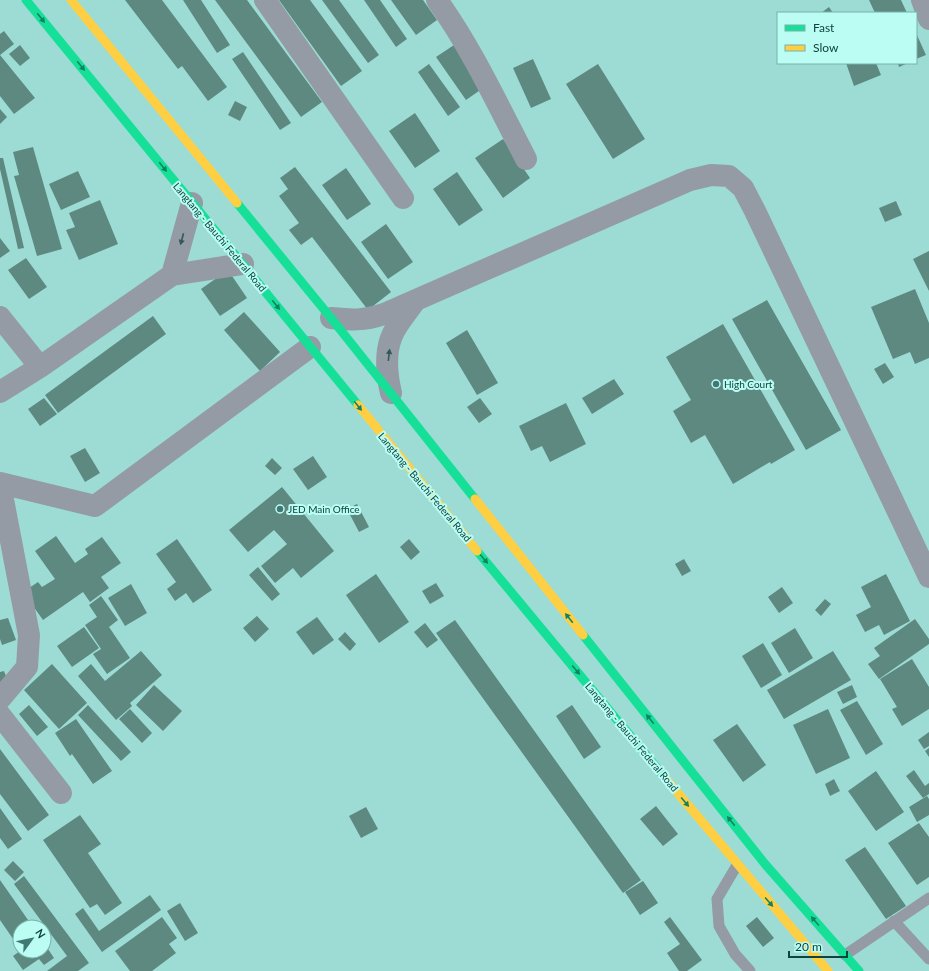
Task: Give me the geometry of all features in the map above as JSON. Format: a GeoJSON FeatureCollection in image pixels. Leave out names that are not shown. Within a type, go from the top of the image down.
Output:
{"type":"FeatureCollection","features":[{"type":"Feature","properties":{"kind":"main road","name":"Langtang - Bauchi Federal Road"},"geometry":{"type":"LineString","coordinates":[[26,0],[59,34],[192,203],[310,347],[399,451],[737,865],[828,971]]}},
{"type":"Feature","properties":{"kind":"main road"},"geometry":{"type":"LineString","coordinates":[[71,0],[80,17],[331,318],[391,394],[420,435],[766,864],[859,971]]}},
{"type":"Feature","properties":{"kind":"street"},"geometry":{"type":"LineString","coordinates":[[265,0],[403,198]]}},
{"type":"Feature","properties":{"kind":"street"},"geometry":{"type":"LineString","coordinates":[[437,0],[470,52],[526,160]]}},
{"type":"Feature","properties":{"kind":"street"},"geometry":{"type":"LineString","coordinates":[[922,0],[929,19]]}},
{"type":"Feature","properties":{"kind":"street"},"geometry":{"type":"LineString","coordinates":[[331,318],[366,320],[384,314],[690,180],[711,175],[729,176],[743,188],[755,211],[929,577]]}},
{"type":"Feature","properties":{"kind":"street"},"geometry":{"type":"LineString","coordinates":[[172,275],[192,203]]}},
{"type":"Feature","properties":{"kind":"street"},"geometry":{"type":"LineString","coordinates":[[0,392],[40,367],[172,275],[243,264]]}},
{"type":"Feature","properties":{"kind":"street"},"geometry":{"type":"LineString","coordinates":[[391,394],[388,382],[388,360],[391,338],[399,322],[416,300]]}},
{"type":"Feature","properties":{"kind":"street"},"geometry":{"type":"LineString","coordinates":[[0,317],[40,367]]}},
{"type":"Feature","properties":{"kind":"street"},"geometry":{"type":"LineString","coordinates":[[0,699],[27,668],[29,635],[0,484],[96,506],[310,347]]}},
{"type":"Feature","properties":{"kind":"street"},"geometry":{"type":"LineString","coordinates":[[0,715],[61,793]]}},
{"type":"Feature","properties":{"kind":"lane"},"geometry":{"type":"LineString","coordinates":[[737,865],[717,898],[719,926],[735,954],[750,971]]}},
{"type":"Feature","properties":{"kind":"lane"},"geometry":{"type":"LineString","coordinates":[[845,955],[929,898]]}},
{"type":"Feature","properties":{"kind":"lane"},"geometry":{"type":"LineString","coordinates":[[894,921],[929,959]]}},
{"type":"Feature","properties":{"kind":"building"},"geometry":{"type":"Polygon","coordinates":[[[125,0],[162,0],[227,87],[208,101],[182,66],[178,69],[125,0]]]}},
{"type":"Feature","properties":{"kind":"building"},"geometry":{"type":"Polygon","coordinates":[[[183,0],[201,0],[230,45],[217,53],[183,0]]]}},
{"type":"Feature","properties":{"kind":"building"},"geometry":{"type":"Polygon","coordinates":[[[215,0],[247,0],[322,102],[301,117],[215,0]]]}},
{"type":"Feature","properties":{"kind":"building"},"geometry":{"type":"Polygon","coordinates":[[[279,0],[310,0],[362,71],[341,86],[279,0]]]}},
{"type":"Feature","properties":{"kind":"building"},"geometry":{"type":"Polygon","coordinates":[[[322,0],[339,0],[379,55],[368,63],[322,0]]]}},
{"type":"Feature","properties":{"kind":"building"},"geometry":{"type":"Polygon","coordinates":[[[364,0],[380,0],[407,39],[396,47],[364,0]]]}},
{"type":"Feature","properties":{"kind":"building"},"geometry":{"type":"Polygon","coordinates":[[[391,0],[423,0],[437,20],[416,35],[391,0]]]}},
{"type":"Feature","properties":{"kind":"building"},"geometry":{"type":"Polygon","coordinates":[[[869,0],[901,0],[907,12],[875,12],[869,0]]]}},
{"type":"Feature","properties":{"kind":"building"},"geometry":{"type":"Polygon","coordinates":[[[829,7],[832,12],[822,12],[829,7]]]}},
{"type":"Feature","properties":{"kind":"building"},"geometry":{"type":"Polygon","coordinates":[[[4,31],[14,44],[0,55],[0,34],[4,31]]]}},
{"type":"Feature","properties":{"kind":"building"},"geometry":{"type":"Polygon","coordinates":[[[917,35],[926,55],[917,59],[917,35]]]}},
{"type":"Feature","properties":{"kind":"building"},"geometry":{"type":"Polygon","coordinates":[[[457,43],[486,86],[466,100],[436,57],[457,43]]]}},
{"type":"Feature","properties":{"kind":"building"},"geometry":{"type":"Polygon","coordinates":[[[20,45],[30,58],[20,66],[9,54],[20,45]]]}},
{"type":"Feature","properties":{"kind":"building"},"geometry":{"type":"Polygon","coordinates":[[[243,52],[291,123],[280,130],[232,59],[243,52]]]}},
{"type":"Feature","properties":{"kind":"building"},"geometry":{"type":"Polygon","coordinates":[[[0,55],[35,98],[14,114],[0,96],[0,55]]]}},
{"type":"Feature","properties":{"kind":"building"},"geometry":{"type":"Polygon","coordinates":[[[533,59],[551,99],[531,108],[513,68],[533,59]]]}},
{"type":"Feature","properties":{"kind":"building"},"geometry":{"type":"Polygon","coordinates":[[[429,64],[460,107],[448,116],[418,72],[429,64]]]}},
{"type":"Feature","properties":{"kind":"building"},"geometry":{"type":"Polygon","coordinates":[[[598,64],[645,139],[613,159],[566,84],[598,64]]]}},
{"type":"Feature","properties":{"kind":"building"},"geometry":{"type":"Polygon","coordinates":[[[846,64],[876,64],[881,75],[854,86],[846,64]]]}},
{"type":"Feature","properties":{"kind":"building"},"geometry":{"type":"Polygon","coordinates":[[[898,64],[906,64],[899,67],[898,64]]]}},
{"type":"Feature","properties":{"kind":"building"},"geometry":{"type":"Polygon","coordinates":[[[235,101],[247,107],[240,121],[228,115],[235,101]]]}},
{"type":"Feature","properties":{"kind":"building"},"geometry":{"type":"Polygon","coordinates":[[[0,109],[7,117],[0,124],[0,109]]]}},
{"type":"Feature","properties":{"kind":"building"},"geometry":{"type":"Polygon","coordinates":[[[415,113],[440,151],[415,168],[389,131],[415,113]]]}},
{"type":"Feature","properties":{"kind":"building"},"geometry":{"type":"Polygon","coordinates":[[[503,139],[530,178],[503,198],[475,158],[503,139]]]}},
{"type":"Feature","properties":{"kind":"building"},"geometry":{"type":"Polygon","coordinates":[[[33,147],[62,249],[37,256],[14,176],[19,175],[13,152],[33,147]]]}},
{"type":"Feature","properties":{"kind":"building"},"geometry":{"type":"Polygon","coordinates":[[[0,158],[3,158],[24,248],[18,249],[0,169],[0,158]]]}},
{"type":"Feature","properties":{"kind":"building"},"geometry":{"type":"Polygon","coordinates":[[[295,167],[391,292],[368,310],[312,237],[301,245],[289,230],[299,223],[279,196],[288,189],[280,178],[295,167]]]}},
{"type":"Feature","properties":{"kind":"building"},"geometry":{"type":"Polygon","coordinates":[[[346,168],[371,204],[347,220],[322,185],[346,168]]]}},
{"type":"Feature","properties":{"kind":"building"},"geometry":{"type":"Polygon","coordinates":[[[78,171],[90,197],[61,210],[49,184],[78,171]]]}},
{"type":"Feature","properties":{"kind":"building"},"geometry":{"type":"Polygon","coordinates":[[[457,172],[483,210],[459,226],[433,189],[457,172]]]}},
{"type":"Feature","properties":{"kind":"building"},"geometry":{"type":"Polygon","coordinates":[[[100,200],[118,244],[79,260],[66,230],[75,227],[69,213],[100,200]]]}},
{"type":"Feature","properties":{"kind":"building"},"geometry":{"type":"Polygon","coordinates":[[[896,201],[902,215],[885,222],[879,208],[896,201]]]}},
{"type":"Feature","properties":{"kind":"building"},"geometry":{"type":"Polygon","coordinates":[[[386,224],[413,262],[388,279],[361,242],[386,224]]]}},
{"type":"Feature","properties":{"kind":"building"},"geometry":{"type":"Polygon","coordinates":[[[0,238],[10,251],[0,258],[0,238]]]}},
{"type":"Feature","properties":{"kind":"building"},"geometry":{"type":"Polygon","coordinates":[[[929,251],[929,291],[913,259],[929,251]]]}},
{"type":"Feature","properties":{"kind":"building"},"geometry":{"type":"Polygon","coordinates":[[[26,258],[47,287],[29,299],[8,270],[26,258]]]}},
{"type":"Feature","properties":{"kind":"building"},"geometry":{"type":"Polygon","coordinates":[[[228,270],[247,298],[220,316],[201,289],[228,270]]]}},
{"type":"Feature","properties":{"kind":"building"},"geometry":{"type":"Polygon","coordinates":[[[915,289],[929,323],[929,358],[915,364],[910,352],[893,359],[871,307],[915,289]]]}},
{"type":"Feature","properties":{"kind":"building"},"geometry":{"type":"Polygon","coordinates":[[[767,300],[841,430],[806,450],[732,319],[767,300]]]}},
{"type":"Feature","properties":{"kind":"building"},"geometry":{"type":"Polygon","coordinates":[[[244,312],[280,352],[260,371],[224,330],[244,312]]]}},
{"type":"Feature","properties":{"kind":"building"},"geometry":{"type":"Polygon","coordinates":[[[153,316],[166,334],[58,413],[45,395],[153,316]]]}},
{"type":"Feature","properties":{"kind":"building"},"geometry":{"type":"Polygon","coordinates":[[[723,324],[795,450],[771,464],[770,462],[733,484],[705,435],[691,443],[673,411],[691,400],[666,357],[723,324]]]}},
{"type":"Feature","properties":{"kind":"building"},"geometry":{"type":"Polygon","coordinates":[[[467,330],[498,383],[477,395],[446,343],[467,330]]]}},
{"type":"Feature","properties":{"kind":"building"},"geometry":{"type":"Polygon","coordinates":[[[885,363],[894,377],[883,384],[874,369],[885,363]]]}},
{"type":"Feature","properties":{"kind":"building"},"geometry":{"type":"Polygon","coordinates":[[[614,379],[624,394],[592,414],[582,398],[614,379]]]}},
{"type":"Feature","properties":{"kind":"building"},"geometry":{"type":"Polygon","coordinates":[[[44,398],[57,414],[40,426],[28,409],[44,398]]]}},
{"type":"Feature","properties":{"kind":"building"},"geometry":{"type":"Polygon","coordinates":[[[480,398],[492,414],[479,423],[467,407],[480,398]]]}},
{"type":"Feature","properties":{"kind":"building"},"geometry":{"type":"Polygon","coordinates":[[[566,403],[586,444],[550,462],[542,446],[531,451],[519,426],[566,403]]]}},
{"type":"Feature","properties":{"kind":"building"},"geometry":{"type":"Polygon","coordinates":[[[85,448],[100,473],[85,482],[70,456],[85,448]]]}},
{"type":"Feature","properties":{"kind":"building"},"geometry":{"type":"Polygon","coordinates":[[[313,456],[327,477],[308,490],[293,469],[313,456]]]}},
{"type":"Feature","properties":{"kind":"building"},"geometry":{"type":"Polygon","coordinates":[[[272,458],[282,468],[275,475],[265,466],[272,458]]]}},
{"type":"Feature","properties":{"kind":"building"},"geometry":{"type":"Polygon","coordinates":[[[282,487],[334,551],[301,578],[293,568],[275,583],[261,566],[287,544],[274,530],[248,552],[229,530],[282,487]]]}},
{"type":"Feature","properties":{"kind":"building"},"geometry":{"type":"Polygon","coordinates":[[[357,504],[369,527],[359,532],[347,509],[357,504]]]}},
{"type":"Feature","properties":{"kind":"building"},"geometry":{"type":"Polygon","coordinates":[[[56,536],[75,563],[88,554],[85,549],[102,537],[121,563],[101,577],[109,588],[90,602],[83,592],[43,620],[23,592],[38,582],[42,587],[55,579],[35,551],[56,536]]]}},
{"type":"Feature","properties":{"kind":"building"},"geometry":{"type":"Polygon","coordinates":[[[177,539],[212,590],[193,603],[186,593],[175,601],[167,589],[176,582],[156,554],[177,539]]]}},
{"type":"Feature","properties":{"kind":"building"},"geometry":{"type":"Polygon","coordinates":[[[409,539],[420,552],[411,560],[400,547],[409,539]]]}},
{"type":"Feature","properties":{"kind":"building"},"geometry":{"type":"Polygon","coordinates":[[[684,559],[691,571],[682,576],[675,564],[684,559]]]}},
{"type":"Feature","properties":{"kind":"building"},"geometry":{"type":"Polygon","coordinates":[[[258,567],[280,594],[272,601],[249,575],[258,567]]]}},
{"type":"Feature","properties":{"kind":"building"},"geometry":{"type":"Polygon","coordinates":[[[376,574],[409,622],[379,643],[346,595],[376,574]]]}},
{"type":"Feature","properties":{"kind":"building"},"geometry":{"type":"Polygon","coordinates":[[[886,574],[910,621],[884,635],[879,625],[865,632],[856,615],[871,607],[861,587],[886,574]]]}},
{"type":"Feature","properties":{"kind":"building"},"geometry":{"type":"Polygon","coordinates":[[[436,583],[444,596],[430,604],[422,591],[436,583]]]}},
{"type":"Feature","properties":{"kind":"building"},"geometry":{"type":"Polygon","coordinates":[[[131,584],[147,613],[125,626],[108,598],[131,584]]]}},
{"type":"Feature","properties":{"kind":"building"},"geometry":{"type":"Polygon","coordinates":[[[782,587],[793,603],[779,613],[768,597],[782,587]]]}},
{"type":"Feature","properties":{"kind":"building"},"geometry":{"type":"Polygon","coordinates":[[[101,596],[118,620],[109,627],[130,658],[107,674],[93,654],[101,649],[85,625],[97,617],[89,605],[101,596]]]}},
{"type":"Feature","properties":{"kind":"building"},"geometry":{"type":"Polygon","coordinates":[[[825,599],[831,604],[821,616],[815,610],[825,599]]]}},
{"type":"Feature","properties":{"kind":"building"},"geometry":{"type":"Polygon","coordinates":[[[257,616],[269,629],[255,642],[243,628],[257,616]]]}},
{"type":"Feature","properties":{"kind":"building"},"geometry":{"type":"Polygon","coordinates":[[[317,617],[334,640],[313,655],[296,632],[317,617]]]}},
{"type":"Feature","properties":{"kind":"building"},"geometry":{"type":"Polygon","coordinates":[[[8,618],[16,640],[2,645],[0,639],[0,620],[8,618]]]}},
{"type":"Feature","properties":{"kind":"building"},"geometry":{"type":"Polygon","coordinates":[[[915,619],[929,639],[929,644],[879,679],[868,664],[880,656],[874,648],[915,619]]]}},
{"type":"Feature","properties":{"kind":"building"},"geometry":{"type":"Polygon","coordinates":[[[455,620],[641,880],[623,893],[436,633],[455,620]]]}},
{"type":"Feature","properties":{"kind":"building"},"geometry":{"type":"Polygon","coordinates":[[[425,623],[438,640],[427,648],[414,632],[425,623]]]}},
{"type":"Feature","properties":{"kind":"building"},"geometry":{"type":"Polygon","coordinates":[[[84,627],[99,648],[72,667],[57,646],[84,627]]]}},
{"type":"Feature","properties":{"kind":"building"},"geometry":{"type":"Polygon","coordinates":[[[795,628],[813,658],[789,673],[771,643],[795,628]]]}},
{"type":"Feature","properties":{"kind":"building"},"geometry":{"type":"Polygon","coordinates":[[[345,632],[356,644],[350,651],[338,639],[345,632]]]}},
{"type":"Feature","properties":{"kind":"building"},"geometry":{"type":"Polygon","coordinates":[[[763,643],[782,675],[761,688],[742,656],[763,643]]]}},
{"type":"Feature","properties":{"kind":"building"},"geometry":{"type":"Polygon","coordinates":[[[141,651],[162,675],[130,703],[132,706],[116,720],[78,676],[91,664],[105,681],[141,651]]]}},
{"type":"Feature","properties":{"kind":"building"},"geometry":{"type":"Polygon","coordinates":[[[833,651],[851,680],[784,719],[767,690],[833,651]]]}},
{"type":"Feature","properties":{"kind":"building"},"geometry":{"type":"Polygon","coordinates":[[[912,659],[929,687],[929,709],[902,726],[892,709],[897,707],[880,679],[912,659]]]}},
{"type":"Feature","properties":{"kind":"building"},"geometry":{"type":"Polygon","coordinates":[[[52,664],[87,703],[59,729],[24,690],[52,664]]]}},
{"type":"Feature","properties":{"kind":"building"},"geometry":{"type":"Polygon","coordinates":[[[4,671],[10,686],[0,689],[0,672],[4,671]]]}},
{"type":"Feature","properties":{"kind":"building"},"geometry":{"type":"Polygon","coordinates":[[[154,685],[182,711],[163,731],[136,705],[154,685]]]}},
{"type":"Feature","properties":{"kind":"building"},"geometry":{"type":"Polygon","coordinates":[[[852,685],[857,697],[843,704],[837,692],[852,685]]]}},
{"type":"Feature","properties":{"kind":"building"},"geometry":{"type":"Polygon","coordinates":[[[857,701],[883,744],[866,755],[840,710],[857,701]]]}},
{"type":"Feature","properties":{"kind":"building"},"geometry":{"type":"Polygon","coordinates":[[[29,705],[48,727],[37,736],[19,714],[29,705]]]}},
{"type":"Feature","properties":{"kind":"building"},"geometry":{"type":"Polygon","coordinates":[[[88,705],[131,752],[121,761],[78,715],[88,705]]]}},
{"type":"Feature","properties":{"kind":"building"},"geometry":{"type":"Polygon","coordinates":[[[572,705],[601,747],[584,759],[556,716],[572,705]]]}},
{"type":"Feature","properties":{"kind":"building"},"geometry":{"type":"Polygon","coordinates":[[[130,709],[152,733],[142,743],[119,719],[130,709]]]}},
{"type":"Feature","properties":{"kind":"building"},"geometry":{"type":"Polygon","coordinates":[[[828,709],[850,758],[816,774],[793,725],[828,709]]]}},
{"type":"Feature","properties":{"kind":"building"},"geometry":{"type":"Polygon","coordinates":[[[76,719],[112,771],[93,784],[72,754],[70,756],[55,733],[76,719]]]}},
{"type":"Feature","properties":{"kind":"building"},"geometry":{"type":"Polygon","coordinates":[[[737,724],[766,765],[743,782],[713,740],[737,724]]]}},
{"type":"Feature","properties":{"kind":"building"},"geometry":{"type":"Polygon","coordinates":[[[929,732],[929,746],[924,749],[918,740],[929,732]]]}},
{"type":"Feature","properties":{"kind":"building"},"geometry":{"type":"Polygon","coordinates":[[[929,748],[929,757],[925,751],[929,748]]]}},
{"type":"Feature","properties":{"kind":"building"},"geometry":{"type":"Polygon","coordinates":[[[0,749],[49,815],[28,831],[0,794],[0,749]]]}},
{"type":"Feature","properties":{"kind":"building"},"geometry":{"type":"Polygon","coordinates":[[[914,770],[925,786],[929,783],[929,794],[923,798],[906,776],[914,770]]]}},
{"type":"Feature","properties":{"kind":"building"},"geometry":{"type":"Polygon","coordinates":[[[876,771],[904,812],[876,831],[848,791],[876,771]]]}},
{"type":"Feature","properties":{"kind":"building"},"geometry":{"type":"Polygon","coordinates":[[[834,779],[840,791],[830,796],[825,784],[834,779]]]}},
{"type":"Feature","properties":{"kind":"building"},"geometry":{"type":"Polygon","coordinates":[[[927,796],[929,799],[929,815],[917,822],[909,807],[927,796]]]}},
{"type":"Feature","properties":{"kind":"building"},"geometry":{"type":"Polygon","coordinates":[[[656,806],[678,834],[663,846],[640,819],[656,806]]]}},
{"type":"Feature","properties":{"kind":"building"},"geometry":{"type":"Polygon","coordinates":[[[366,807],[378,829],[361,838],[349,816],[366,807]]]}},
{"type":"Feature","properties":{"kind":"building"},"geometry":{"type":"Polygon","coordinates":[[[0,808],[22,839],[8,849],[0,838],[0,808]]]}},
{"type":"Feature","properties":{"kind":"building"},"geometry":{"type":"Polygon","coordinates":[[[80,815],[101,844],[88,853],[122,903],[105,915],[97,904],[90,908],[43,840],[80,815]]]}},
{"type":"Feature","properties":{"kind":"building"},"geometry":{"type":"Polygon","coordinates":[[[919,823],[929,837],[929,877],[917,885],[888,843],[919,823]]]}},
{"type":"Feature","properties":{"kind":"building"},"geometry":{"type":"Polygon","coordinates":[[[865,847],[906,906],[886,919],[845,860],[865,847]]]}},
{"type":"Feature","properties":{"kind":"building"},"geometry":{"type":"Polygon","coordinates":[[[13,861],[24,872],[15,881],[4,870],[13,861]]]}},
{"type":"Feature","properties":{"kind":"building"},"geometry":{"type":"Polygon","coordinates":[[[24,876],[89,963],[78,971],[47,971],[67,956],[52,936],[52,919],[40,919],[14,884],[24,876]]]}},
{"type":"Feature","properties":{"kind":"building"},"geometry":{"type":"Polygon","coordinates":[[[0,880],[27,919],[12,919],[12,937],[0,920],[0,880]]]}},
{"type":"Feature","properties":{"kind":"building"},"geometry":{"type":"Polygon","coordinates":[[[643,881],[658,903],[640,915],[625,892],[643,881]]]}},
{"type":"Feature","properties":{"kind":"building"},"geometry":{"type":"Polygon","coordinates":[[[150,895],[161,910],[102,952],[75,914],[83,908],[99,931],[150,895]]]}},
{"type":"Feature","properties":{"kind":"building"},"geometry":{"type":"Polygon","coordinates":[[[180,903],[198,933],[185,941],[167,911],[180,903]]]}},
{"type":"Feature","properties":{"kind":"building"},"geometry":{"type":"Polygon","coordinates":[[[162,917],[177,938],[169,944],[176,953],[152,971],[130,971],[115,951],[162,917]]]}},
{"type":"Feature","properties":{"kind":"building"},"geometry":{"type":"Polygon","coordinates":[[[670,917],[702,960],[687,971],[679,971],[667,953],[680,944],[664,922],[670,917]]]}},
{"type":"Feature","properties":{"kind":"building"},"geometry":{"type":"Polygon","coordinates":[[[757,917],[774,938],[763,947],[746,926],[757,917]]]}},
{"type":"Feature","properties":{"kind":"building"},"geometry":{"type":"Polygon","coordinates":[[[52,955],[54,958],[44,965],[39,959],[52,959],[52,955]]]}},
{"type":"Feature","properties":{"kind":"building"},"geometry":{"type":"Polygon","coordinates":[[[15,959],[39,959],[23,970],[15,959]]]}},
{"type":"Feature","properties":{"kind":"traffic: fast"},"geometry":{"type":"LineString","coordinates":[[26,0],[358,405]]}},
{"type":"Feature","properties":{"kind":"traffic: fast"},"geometry":{"type":"LineString","coordinates":[[237,203],[475,499]]}},
{"type":"Feature","properties":{"kind":"traffic: fast"},"geometry":{"type":"LineString","coordinates":[[477,551],[666,779]]}},
{"type":"Feature","properties":{"kind":"traffic: fast"},"geometry":{"type":"LineString","coordinates":[[583,635],[765,864],[859,971]]}},
{"type":"Feature","properties":{"kind":"traffic: slow"},"geometry":{"type":"LineString","coordinates":[[71,0],[237,203]]}},
{"type":"Feature","properties":{"kind":"traffic: slow"},"geometry":{"type":"LineString","coordinates":[[358,405],[477,551]]}},
{"type":"Feature","properties":{"kind":"traffic: slow"},"geometry":{"type":"LineString","coordinates":[[475,499],[583,635]]}},
{"type":"Feature","properties":{"kind":"traffic: slow"},"geometry":{"type":"LineString","coordinates":[[666,779],[828,971]]}},
{"type":"Feature","properties":{"kind":"place","name":"High Court"},"geometry":{"type":"Point","coordinates":[716,384]}},
{"type":"Feature","properties":{"kind":"place","name":"JED Main Office"},"geometry":{"type":"Point","coordinates":[280,509]}}]}
